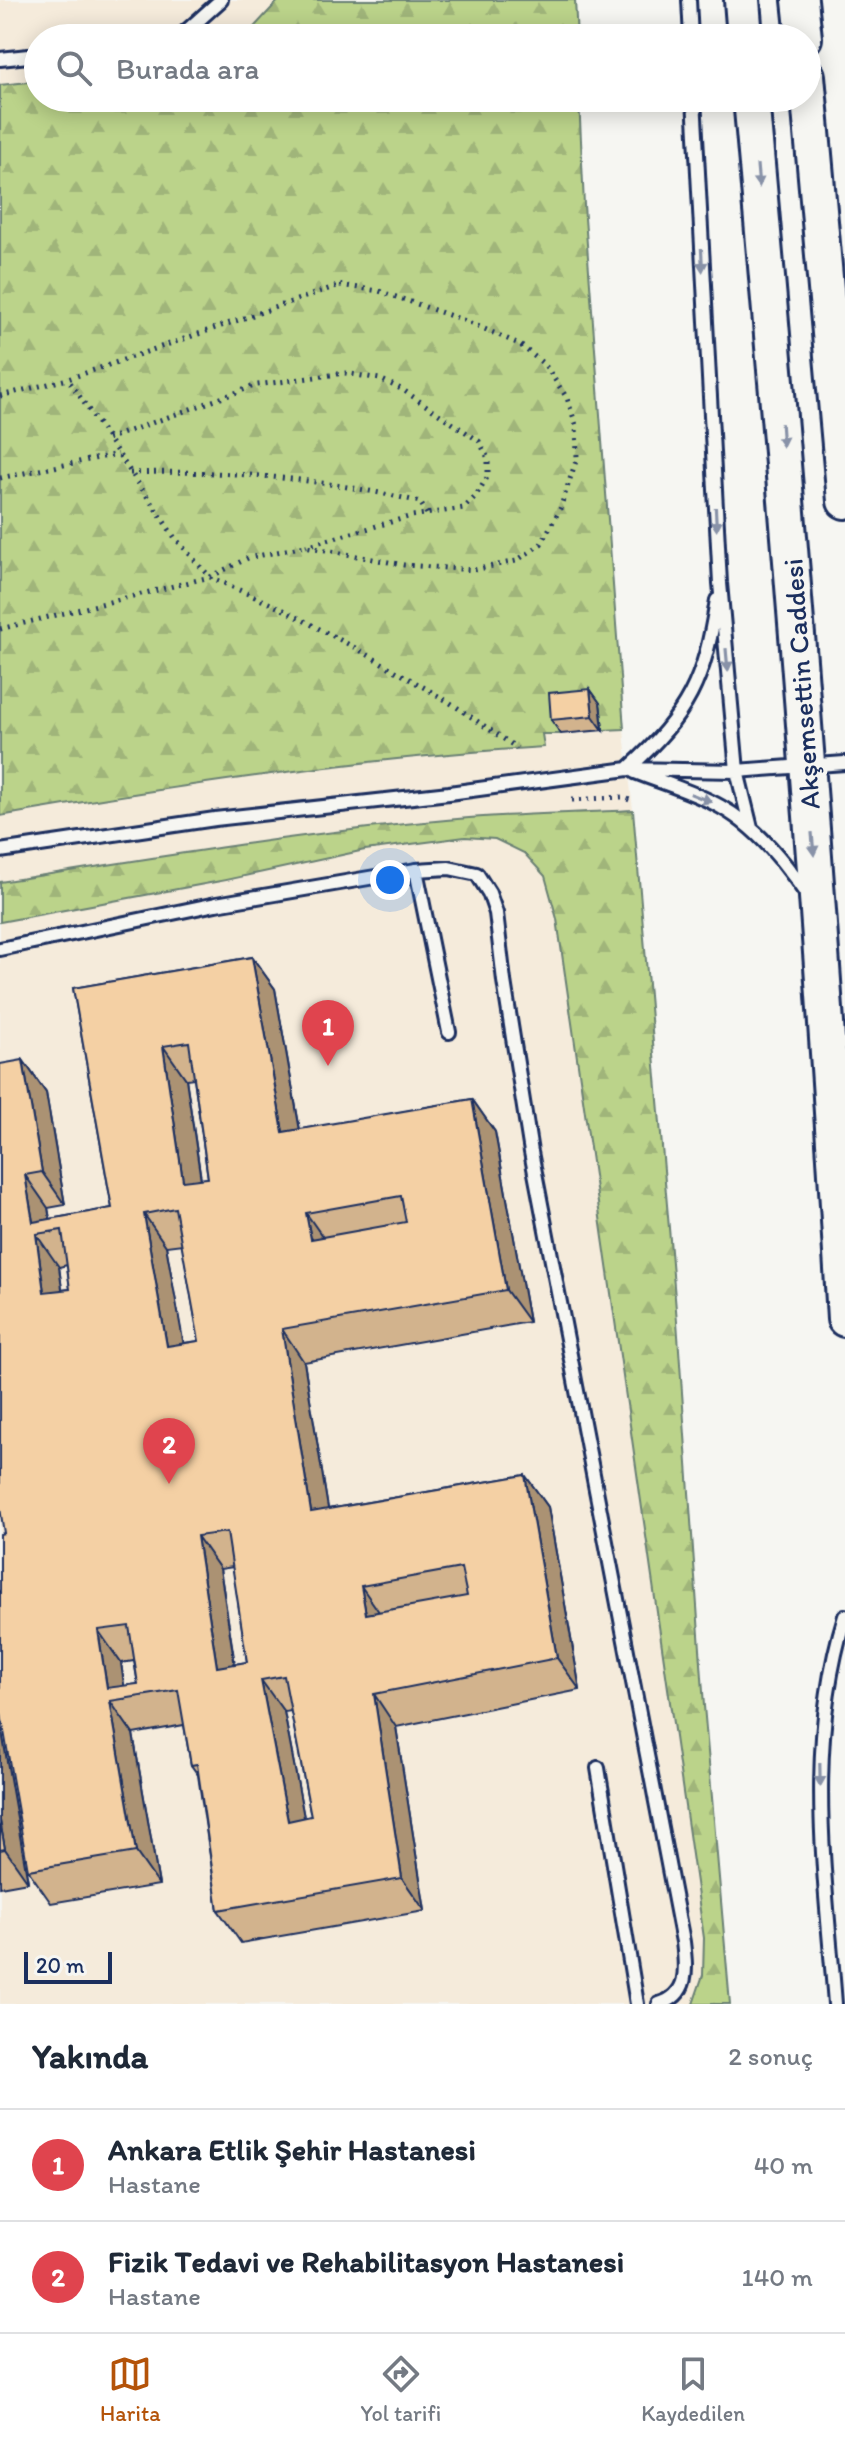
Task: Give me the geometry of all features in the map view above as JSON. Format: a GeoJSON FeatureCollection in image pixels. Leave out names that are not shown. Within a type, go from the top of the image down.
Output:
{"type":"FeatureCollection","features":[{"type":"Feature","properties":{"kind":"main road"},"geometry":{"type":"LineString","coordinates":[[742,0],[744,24]]}},
{"type":"Feature","properties":{"kind":"main road"},"geometry":{"type":"LineString","coordinates":[[800,0],[803,24]]}},
{"type":"Feature","properties":{"kind":"main road","name":"Akşemsettin Caddesi"},"geometry":{"type":"LineString","coordinates":[[752,112],[780,412],[819,911],[845,1319]]}},
{"type":"Feature","properties":{"kind":"main road"},"geometry":{"type":"LineString","coordinates":[[810,112],[845,501]]}},
{"type":"Feature","properties":{"kind":"lane"},"geometry":{"type":"LineString","coordinates":[[194,24],[221,0]]}},
{"type":"Feature","properties":{"kind":"lane"},"geometry":{"type":"LineString","coordinates":[[689,0],[690,24]]}},
{"type":"Feature","properties":{"kind":"lane"},"geometry":{"type":"LineString","coordinates":[[0,59],[24,56]]}},
{"type":"Feature","properties":{"kind":"lane"},"geometry":{"type":"LineString","coordinates":[[695,112],[720,583],[737,771],[751,828]]}},
{"type":"Feature","properties":{"kind":"lane"},"geometry":{"type":"LineString","coordinates":[[628,769],[661,740],[682,713],[698,681],[710,648],[720,583]]}},
{"type":"Feature","properties":{"kind":"lane"},"geometry":{"type":"LineString","coordinates":[[0,851],[215,819],[628,769],[737,771],[845,763]]}},
{"type":"Feature","properties":{"kind":"lane"},"geometry":{"type":"LineString","coordinates":[[628,769],[721,807],[751,828],[793,874],[819,911]]}},
{"type":"Feature","properties":{"kind":"lane"},"geometry":{"type":"LineString","coordinates":[[0,949],[216,904],[416,870],[449,868],[477,874],[489,893],[496,913],[531,1152],[683,1942],[687,1971],[682,1989],[668,2002],[659,2004]]}},
{"type":"Feature","properties":{"kind":"lane"},"geometry":{"type":"LineString","coordinates":[[416,870],[449,1032]]}},
{"type":"Feature","properties":{"kind":"lane"},"geometry":{"type":"LineString","coordinates":[[835,2004],[820,1760],[829,1680],[845,1616]]}},
{"type":"Feature","properties":{"kind":"lane"},"geometry":{"type":"LineString","coordinates":[[598,1768],[637,2004]]}},
{"type":"Feature","properties":{"kind":"path"},"geometry":{"type":"LineString","coordinates":[[0,396],[68,379],[340,285],[379,291],[466,321],[519,344],[545,365],[567,398],[576,425],[577,458],[560,509],[541,544],[516,561],[474,570],[404,565],[305,546]]}},
{"type":"Feature","properties":{"kind":"path"},"geometry":{"type":"LineString","coordinates":[[0,629],[210,577],[248,558],[305,546],[412,516],[464,508],[488,476],[488,458],[479,441],[403,390],[380,379],[345,373],[257,385],[107,439]]}},
{"type":"Feature","properties":{"kind":"path"},"geometry":{"type":"LineString","coordinates":[[68,379],[175,538],[210,577],[282,609],[363,652],[449,702],[517,748]]}},
{"type":"Feature","properties":{"kind":"path"},"geometry":{"type":"LineString","coordinates":[[0,478],[118,454]]}},
{"type":"Feature","properties":{"kind":"path"},"geometry":{"type":"LineString","coordinates":[[130,473],[169,471],[256,475],[371,490],[420,502],[427,514]]}},
{"type":"Feature","properties":{"kind":"shaded area"},"geometry":{"type":"Polygon","coordinates":[[[0,0],[575,0],[576,24],[24,24],[24,112],[580,112],[625,741],[677,1321],[704,1706],[730,2004],[0,2004],[0,0]]]}},
{"type":"Feature","properties":{"kind":"green space"},"geometry":{"type":"Polygon","coordinates":[[[279,0],[575,0],[576,24],[257,24],[279,0]]]}},
{"type":"Feature","properties":{"kind":"green space"},"geometry":{"type":"Polygon","coordinates":[[[24,82],[24,112],[580,112],[624,729],[603,730],[600,703],[559,707],[561,734],[542,734],[544,747],[407,758],[271,774],[0,816],[0,85],[24,82]]]}},
{"type":"Feature","properties":{"kind":"green space"},"geometry":{"type":"Polygon","coordinates":[[[633,810],[677,1321],[704,1706],[730,2004],[693,2004],[703,1975],[704,1938],[557,919],[545,876],[524,853],[495,839],[465,837],[365,850],[226,880],[0,922],[0,882],[351,830],[469,818],[633,810]]]}},
{"type":"Feature","properties":{"kind":"building"},"geometry":{"type":"Polygon","coordinates":[[[590,689],[593,716],[551,720],[549,693],[590,689]]]}},
{"type":"Feature","properties":{"kind":"building"},"geometry":{"type":"Polygon","coordinates":[[[252,957],[283,1132],[472,1099],[506,1290],[282,1329],[311,1512],[525,1475],[557,1658],[374,1694],[402,1878],[218,1910],[197,1764],[191,1765],[178,1690],[110,1701],[136,1852],[28,1870],[0,1708],[0,1534],[4,1533],[0,1508],[0,1064],[23,1060],[42,1172],[25,1175],[33,1222],[112,1208],[73,988],[252,957]],[[189,1042],[163,1046],[183,1181],[208,1178],[189,1042]],[[401,1196],[306,1213],[311,1239],[406,1222],[401,1196]],[[175,1208],[144,1214],[167,1346],[199,1341],[175,1208]],[[62,1230],[36,1234],[44,1292],[70,1289],[62,1230]],[[227,1532],[197,1536],[217,1667],[247,1662],[227,1532]],[[461,1568],[361,1586],[366,1614],[467,1596],[461,1568]],[[129,1626],[98,1630],[107,1688],[138,1684],[129,1626]],[[284,1676],[261,1680],[288,1821],[311,1816],[284,1676]]]}},
{"type":"Feature","properties":{"kind":"building"},"geometry":{"type":"Polygon","coordinates":[[[0,1821],[5,1849],[0,1850],[0,1821]]]}},
{"type":"Feature","properties":{"kind":"place","name":"Ankara Etlik Şehir Hastanesi"},"geometry":{"type":"Point","coordinates":[328,1066]}},
{"type":"Feature","properties":{"kind":"place","name":"Fizik Tedavi ve Rehabilitasyon Hastanesi"},"geometry":{"type":"Point","coordinates":[169,1484]}}]}
